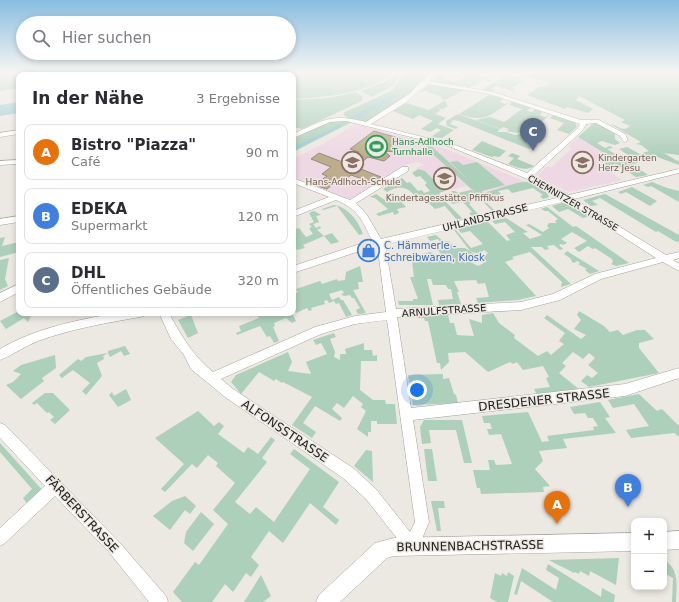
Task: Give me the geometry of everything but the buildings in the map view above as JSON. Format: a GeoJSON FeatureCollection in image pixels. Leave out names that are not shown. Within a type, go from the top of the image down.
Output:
{"type":"FeatureCollection","features":[{"type":"Feature","properties":{"kind":"street"},"geometry":{"type":"LineString","coordinates":[[368,123],[405,101]]}},
{"type":"Feature","properties":{"kind":"street"},"geometry":{"type":"LineString","coordinates":[[516,101],[581,122],[598,120],[623,135],[625,140]]}},
{"type":"Feature","properties":{"kind":"street","name":"CHEMNITZER STRASSE"},"geometry":{"type":"LineString","coordinates":[[296,133],[332,119],[346,119],[368,123],[453,146],[528,176],[566,197],[665,257],[679,268]]}},
{"type":"Feature","properties":{"kind":"street"},"geometry":{"type":"LineString","coordinates":[[528,176],[581,129],[583,124],[581,122]]}},
{"type":"Feature","properties":{"kind":"street"},"geometry":{"type":"LineString","coordinates":[[0,135],[16,132]]}},
{"type":"Feature","properties":{"kind":"street"},"geometry":{"type":"LineString","coordinates":[[0,163],[16,162]]}},
{"type":"Feature","properties":{"kind":"street"},"geometry":{"type":"LineString","coordinates":[[351,204],[405,169]]}},
{"type":"Feature","properties":{"kind":"street","name":"UHLANDSTRASSE"},"geometry":{"type":"LineString","coordinates":[[296,269],[370,243],[679,171]]}},
{"type":"Feature","properties":{"kind":"street"},"geometry":{"type":"LineString","coordinates":[[296,181],[351,204],[364,217],[382,250],[393,314],[422,522],[412,546]]}},
{"type":"Feature","properties":{"kind":"street"},"geometry":{"type":"LineString","coordinates":[[296,213],[334,198]]}},
{"type":"Feature","properties":{"kind":"street"},"geometry":{"type":"LineString","coordinates":[[0,222],[16,219]]}},
{"type":"Feature","properties":{"kind":"street","name":"ARNULFSTRASSE"},"geometry":{"type":"LineString","coordinates":[[213,379],[221,373],[319,330],[356,320],[401,312],[521,306],[556,297],[598,276],[665,257],[679,255]]}},
{"type":"Feature","properties":{"kind":"street"},"geometry":{"type":"LineString","coordinates":[[0,298],[16,290]]}},
{"type":"Feature","properties":{"kind":"street"},"geometry":{"type":"LineString","coordinates":[[0,355],[15,345],[75,325],[124,316]]}},
{"type":"Feature","properties":{"kind":"street","name":"ALFONSSTRASSE"},"geometry":{"type":"LineString","coordinates":[[165,316],[175,336],[188,352],[195,365],[229,393],[348,473],[371,494],[412,546]]}},
{"type":"Feature","properties":{"kind":"street","name":"DRESDENER STRASSE"},"geometry":{"type":"LineString","coordinates":[[407,415],[625,390],[679,373]]}},
{"type":"Feature","properties":{"kind":"street","name":"FÄRBERSTRASSE"},"geometry":{"type":"LineString","coordinates":[[0,429],[114,547],[160,602]]}},
{"type":"Feature","properties":{"kind":"street"},"geometry":{"type":"LineString","coordinates":[[0,538],[56,486]]}},
{"type":"Feature","properties":{"kind":"street","name":"BRUNNENBACHSTRASSE"},"geometry":{"type":"LineString","coordinates":[[326,602],[382,550],[394,547],[631,542]]}},
{"type":"Feature","properties":{"kind":"shaded area","name":"Hans-Adlhoch-Schule"},"geometry":{"type":"Polygon","coordinates":[[[356,124],[441,147],[526,182],[476,195],[467,186],[445,191],[425,171],[415,168],[424,165],[418,162],[408,164],[350,201],[296,177],[296,158],[323,144],[356,124]]]}},
{"type":"Feature","properties":{"kind":"shaded area","name":"Kindergarten Herz Jesu"},"geometry":{"type":"Polygon","coordinates":[[[578,137],[617,160],[599,165],[622,180],[570,192],[539,178],[538,175],[546,167],[552,167],[572,148],[568,146],[578,137]]]}},
{"type":"Feature","properties":{"kind":"green space"},"geometry":{"type":"Polygon","coordinates":[[[296,101],[362,101],[302,129],[296,128],[296,101]]]}},
{"type":"Feature","properties":{"kind":"green space"},"geometry":{"type":"Polygon","coordinates":[[[369,101],[400,101],[368,123],[347,118],[343,113],[369,101]]]}},
{"type":"Feature","properties":{"kind":"green space"},"geometry":{"type":"Polygon","coordinates":[[[444,101],[447,102],[446,104],[448,106],[443,109],[437,108],[441,110],[435,114],[446,118],[438,124],[454,130],[442,138],[431,137],[441,130],[437,128],[430,132],[421,129],[433,121],[419,115],[413,119],[393,111],[406,103],[429,110],[444,101]]]}},
{"type":"Feature","properties":{"kind":"green space"},"geometry":{"type":"Polygon","coordinates":[[[479,101],[501,101],[500,102],[505,104],[510,102],[486,117],[475,118],[459,114],[479,101]]]}},
{"type":"Feature","properties":{"kind":"green space"},"geometry":{"type":"Polygon","coordinates":[[[544,101],[578,101],[593,109],[588,113],[567,107],[565,109],[544,101]]]}},
{"type":"Feature","properties":{"kind":"green space"},"geometry":{"type":"Polygon","coordinates":[[[589,101],[679,101],[679,155],[664,153],[679,162],[679,165],[652,155],[650,156],[654,158],[651,158],[642,153],[649,151],[641,145],[636,144],[641,142],[610,124],[625,129],[630,126],[621,122],[625,120],[589,101]]]}},
{"type":"Feature","properties":{"kind":"green space"},"geometry":{"type":"Polygon","coordinates":[[[512,102],[531,107],[527,111],[532,112],[536,109],[543,111],[540,115],[545,117],[550,115],[530,129],[520,133],[507,131],[509,129],[503,127],[501,129],[476,120],[490,117],[504,122],[522,109],[509,105],[512,102]]]}},
{"type":"Feature","properties":{"kind":"green space"},"geometry":{"type":"Polygon","coordinates":[[[458,114],[500,129],[497,132],[506,132],[515,135],[532,132],[544,136],[529,149],[459,121],[453,120],[450,124],[458,127],[456,129],[447,126],[446,121],[458,114]]]}},
{"type":"Feature","properties":{"kind":"green space"},"geometry":{"type":"Polygon","coordinates":[[[554,115],[575,122],[577,127],[569,134],[557,130],[564,123],[550,118],[554,115]]]}},
{"type":"Feature","properties":{"kind":"green space"},"geometry":{"type":"Polygon","coordinates":[[[341,120],[352,122],[296,150],[296,138],[328,122],[341,120]]]}},
{"type":"Feature","properties":{"kind":"green space"},"geometry":{"type":"Polygon","coordinates":[[[595,122],[615,132],[615,139],[620,143],[615,145],[602,141],[597,143],[605,148],[610,146],[613,148],[607,149],[620,157],[628,155],[619,149],[627,147],[649,159],[650,160],[645,161],[637,159],[638,163],[632,164],[648,175],[636,177],[616,164],[601,167],[598,165],[616,160],[578,137],[595,122]]]}},
{"type":"Feature","properties":{"kind":"green space"},"geometry":{"type":"Polygon","coordinates":[[[482,141],[506,151],[499,157],[492,157],[472,150],[482,141]]]}},
{"type":"Feature","properties":{"kind":"green space"},"geometry":{"type":"Polygon","coordinates":[[[430,145],[471,182],[450,162],[458,161],[463,165],[477,162],[505,185],[482,191],[483,193],[517,183],[526,182],[540,187],[549,197],[543,199],[540,196],[543,195],[533,188],[512,193],[508,189],[498,191],[501,194],[485,198],[485,201],[494,210],[492,211],[479,197],[469,200],[471,203],[469,204],[478,214],[472,216],[469,213],[472,212],[463,202],[452,204],[450,201],[457,198],[451,191],[458,193],[471,190],[477,194],[425,147],[430,145]]]}},
{"type":"Feature","properties":{"kind":"green space"},"geometry":{"type":"Polygon","coordinates":[[[512,153],[520,156],[517,159],[534,166],[524,169],[508,164],[514,158],[508,156],[512,153]]]}},
{"type":"Feature","properties":{"kind":"green space"},"geometry":{"type":"Polygon","coordinates":[[[418,169],[425,171],[445,191],[439,193],[442,197],[439,198],[443,202],[446,202],[462,218],[457,220],[445,206],[435,209],[422,196],[413,198],[411,196],[414,195],[408,190],[398,188],[387,192],[383,189],[402,178],[407,183],[410,182],[418,191],[422,190],[424,193],[430,191],[425,185],[427,183],[420,176],[416,177],[412,173],[418,169]]]}},
{"type":"Feature","properties":{"kind":"green space"},"geometry":{"type":"Polygon","coordinates":[[[652,182],[679,191],[679,202],[651,186],[648,187],[643,185],[652,182]]]}},
{"type":"Feature","properties":{"kind":"green space"},"geometry":{"type":"Polygon","coordinates":[[[632,187],[657,201],[650,206],[626,192],[621,194],[618,192],[632,187]]]}},
{"type":"Feature","properties":{"kind":"green space"},"geometry":{"type":"Polygon","coordinates":[[[376,194],[386,201],[396,198],[395,195],[406,207],[397,209],[399,213],[394,215],[393,212],[379,216],[376,214],[388,209],[375,198],[370,197],[376,194]]]}},
{"type":"Feature","properties":{"kind":"green space"},"geometry":{"type":"Polygon","coordinates":[[[605,194],[679,235],[679,241],[676,242],[658,231],[656,232],[600,198],[592,201],[598,205],[591,206],[583,200],[605,194]]]}},
{"type":"Feature","properties":{"kind":"green space"},"geometry":{"type":"Polygon","coordinates":[[[562,203],[569,204],[589,216],[583,218],[568,209],[559,212],[552,206],[562,203]]]}},
{"type":"Feature","properties":{"kind":"green space"},"geometry":{"type":"Polygon","coordinates":[[[334,205],[339,206],[344,209],[352,216],[359,225],[363,234],[359,235],[337,206],[322,209],[334,205]]]}},
{"type":"Feature","properties":{"kind":"green space"},"geometry":{"type":"Polygon","coordinates":[[[547,207],[573,227],[576,226],[629,263],[616,266],[611,264],[613,262],[612,259],[595,248],[593,249],[588,246],[579,252],[574,248],[587,241],[572,232],[561,239],[567,243],[559,245],[563,249],[560,250],[554,245],[547,246],[549,249],[545,250],[542,247],[531,247],[571,284],[561,287],[562,282],[530,252],[512,257],[514,259],[505,262],[536,296],[518,300],[478,303],[476,298],[489,297],[485,283],[478,284],[476,280],[454,281],[459,292],[457,292],[461,304],[439,305],[438,300],[453,299],[451,289],[448,289],[446,285],[433,285],[431,279],[427,279],[433,305],[399,305],[398,301],[413,301],[413,299],[418,299],[410,277],[414,277],[412,261],[420,261],[414,256],[430,252],[436,255],[441,253],[437,250],[444,248],[438,239],[430,241],[427,237],[436,235],[444,242],[448,241],[455,248],[465,248],[476,255],[467,260],[478,266],[484,263],[479,260],[488,253],[484,250],[479,254],[470,251],[454,230],[456,230],[471,248],[483,244],[470,231],[461,233],[458,229],[487,221],[507,241],[510,240],[506,235],[515,232],[505,222],[495,224],[492,221],[506,218],[528,232],[523,233],[530,239],[542,235],[526,225],[529,224],[543,232],[549,228],[547,226],[549,223],[557,223],[555,221],[558,219],[548,211],[541,209],[547,207]]]}},
{"type":"Feature","properties":{"kind":"green space"},"geometry":{"type":"Polygon","coordinates":[[[314,211],[321,215],[316,216],[319,222],[313,224],[316,228],[320,226],[321,228],[317,230],[324,236],[303,245],[305,248],[297,250],[296,229],[299,228],[306,237],[313,234],[309,228],[312,227],[309,224],[314,222],[309,213],[314,211]]]}},
{"type":"Feature","properties":{"kind":"green space"},"geometry":{"type":"Polygon","coordinates":[[[332,233],[339,242],[331,244],[324,236],[332,233]]]}},
{"type":"Feature","properties":{"kind":"green space"},"geometry":{"type":"Polygon","coordinates":[[[5,237],[2,246],[16,243],[16,253],[0,257],[0,238],[5,237]]]}},
{"type":"Feature","properties":{"kind":"green space"},"geometry":{"type":"Polygon","coordinates":[[[567,251],[599,271],[590,274],[585,270],[587,269],[578,264],[580,263],[578,261],[573,263],[570,258],[564,254],[567,251]]]}},
{"type":"Feature","properties":{"kind":"green space"},"geometry":{"type":"Polygon","coordinates":[[[9,258],[5,279],[8,286],[0,290],[0,260],[9,258]]]}},
{"type":"Feature","properties":{"kind":"green space"},"geometry":{"type":"Polygon","coordinates":[[[360,266],[363,282],[358,282],[359,289],[353,290],[366,313],[358,314],[356,310],[360,308],[354,298],[350,295],[344,296],[341,294],[344,293],[342,290],[329,294],[332,300],[339,297],[343,300],[352,315],[346,317],[339,303],[336,304],[334,301],[329,303],[327,300],[324,301],[325,304],[311,308],[312,310],[309,311],[307,308],[296,313],[296,293],[298,292],[296,289],[320,281],[322,284],[337,279],[338,281],[345,280],[346,272],[360,266]]]}},
{"type":"Feature","properties":{"kind":"green space"},"geometry":{"type":"Polygon","coordinates":[[[579,311],[604,326],[610,332],[618,330],[623,335],[637,330],[645,330],[654,339],[639,343],[639,348],[659,373],[589,387],[581,381],[587,375],[592,378],[598,373],[588,365],[595,358],[589,353],[583,359],[573,352],[562,363],[566,366],[559,373],[580,390],[537,395],[534,389],[550,387],[546,378],[549,377],[543,366],[523,370],[517,362],[513,364],[510,362],[488,372],[465,352],[448,353],[449,362],[441,370],[440,363],[437,363],[428,321],[425,321],[424,318],[417,318],[416,315],[448,315],[450,323],[454,323],[457,335],[474,336],[469,319],[482,323],[482,315],[493,313],[499,323],[515,335],[514,338],[538,356],[547,351],[551,355],[564,344],[559,341],[565,333],[544,318],[547,315],[581,339],[586,335],[574,329],[581,320],[577,315],[579,311]]]}},
{"type":"Feature","properties":{"kind":"green space"},"geometry":{"type":"Polygon","coordinates":[[[16,313],[16,316],[31,316],[28,322],[24,318],[6,329],[0,321],[16,313]]]}},
{"type":"Feature","properties":{"kind":"green space"},"geometry":{"type":"Polygon","coordinates":[[[191,316],[198,333],[188,338],[178,320],[191,316]]]}},
{"type":"Feature","properties":{"kind":"green space"},"geometry":{"type":"Polygon","coordinates":[[[258,316],[294,316],[296,321],[292,323],[286,318],[274,323],[275,326],[273,327],[279,341],[274,343],[270,336],[267,337],[260,326],[237,335],[236,333],[241,331],[239,326],[259,318],[258,316]]]}},
{"type":"Feature","properties":{"kind":"green space"},"geometry":{"type":"Polygon","coordinates":[[[334,333],[336,337],[330,339],[335,352],[334,357],[340,360],[340,354],[346,354],[345,349],[364,343],[364,350],[372,350],[373,356],[377,355],[377,361],[361,361],[360,390],[373,400],[385,400],[386,404],[395,404],[397,424],[377,424],[377,421],[371,421],[371,432],[368,432],[368,437],[357,429],[366,411],[361,407],[363,404],[353,396],[344,408],[337,403],[332,409],[342,418],[340,421],[315,406],[303,423],[316,432],[312,438],[292,425],[312,397],[276,379],[274,381],[259,372],[241,394],[231,382],[236,375],[288,352],[292,362],[288,371],[311,374],[306,362],[327,354],[321,343],[316,345],[313,340],[334,333]]]}},
{"type":"Feature","properties":{"kind":"green space"},"geometry":{"type":"Polygon","coordinates":[[[125,346],[130,354],[124,356],[121,351],[110,357],[108,351],[125,346]]]}},
{"type":"Feature","properties":{"kind":"green space"},"geometry":{"type":"Polygon","coordinates":[[[108,353],[103,356],[104,359],[97,363],[102,376],[86,395],[82,391],[90,383],[73,370],[62,378],[59,375],[78,359],[81,361],[86,357],[108,353]]]}},
{"type":"Feature","properties":{"kind":"green space"},"geometry":{"type":"Polygon","coordinates":[[[55,355],[56,368],[42,378],[44,381],[21,399],[6,385],[13,382],[21,374],[13,371],[21,365],[55,355]]]}},
{"type":"Feature","properties":{"kind":"green space"},"geometry":{"type":"Polygon","coordinates":[[[443,374],[443,379],[449,378],[458,403],[413,405],[408,375],[443,374]]]}},
{"type":"Feature","properties":{"kind":"green space"},"geometry":{"type":"Polygon","coordinates":[[[126,389],[131,400],[118,407],[109,395],[112,392],[114,396],[126,389]]]}},
{"type":"Feature","properties":{"kind":"green space"},"geometry":{"type":"Polygon","coordinates":[[[45,393],[53,393],[70,410],[55,424],[50,420],[54,417],[49,412],[47,413],[37,403],[34,405],[32,403],[45,393]]]}},
{"type":"Feature","properties":{"kind":"green space"},"geometry":{"type":"Polygon","coordinates":[[[639,394],[657,411],[662,409],[679,426],[679,437],[674,433],[631,438],[626,430],[649,426],[634,404],[613,408],[608,400],[639,394]]]}},
{"type":"Feature","properties":{"kind":"green space"},"geometry":{"type":"Polygon","coordinates":[[[600,402],[610,417],[605,418],[616,433],[563,439],[567,448],[539,451],[543,461],[535,469],[550,486],[543,487],[544,492],[481,494],[480,488],[477,488],[473,470],[490,470],[488,460],[494,460],[496,465],[512,464],[501,434],[489,435],[487,429],[492,429],[490,423],[484,423],[482,416],[528,412],[542,442],[549,441],[547,436],[594,430],[593,427],[598,426],[593,418],[588,418],[585,413],[574,414],[570,407],[600,402]]]}},
{"type":"Feature","properties":{"kind":"green space"},"geometry":{"type":"Polygon","coordinates":[[[198,411],[214,426],[219,422],[224,426],[218,434],[244,453],[248,447],[258,454],[271,437],[275,440],[262,458],[267,462],[235,502],[250,514],[256,507],[274,522],[310,469],[290,454],[294,449],[339,482],[323,507],[339,520],[336,525],[310,503],[283,543],[269,531],[251,557],[259,565],[251,577],[246,573],[233,592],[225,584],[212,602],[182,602],[173,592],[195,562],[199,565],[228,524],[213,510],[235,483],[216,466],[218,463],[208,455],[197,468],[192,464],[165,492],[161,489],[184,464],[155,438],[198,411]]]}},
{"type":"Feature","properties":{"kind":"green space"},"geometry":{"type":"Polygon","coordinates":[[[424,420],[462,420],[472,463],[464,463],[456,430],[429,430],[431,443],[422,444],[420,427],[424,420]]]}},
{"type":"Feature","properties":{"kind":"green space"},"geometry":{"type":"Polygon","coordinates":[[[0,443],[44,492],[28,505],[23,498],[32,489],[0,452],[0,443]]]}},
{"type":"Feature","properties":{"kind":"green space"},"geometry":{"type":"Polygon","coordinates":[[[424,449],[432,449],[437,481],[428,481],[424,449]]]}},
{"type":"Feature","properties":{"kind":"green space"},"geometry":{"type":"Polygon","coordinates":[[[366,450],[372,451],[373,482],[354,466],[366,450]]]}},
{"type":"Feature","properties":{"kind":"green space"},"geometry":{"type":"Polygon","coordinates":[[[185,496],[196,506],[190,514],[185,510],[170,530],[153,516],[172,501],[185,496]]]}},
{"type":"Feature","properties":{"kind":"green space"},"geometry":{"type":"Polygon","coordinates":[[[431,501],[444,501],[445,508],[438,508],[441,531],[437,531],[431,501]]]}},
{"type":"Feature","properties":{"kind":"green space"},"geometry":{"type":"Polygon","coordinates":[[[201,512],[214,524],[193,551],[184,543],[186,532],[201,512]]]}},
{"type":"Feature","properties":{"kind":"green space"},"geometry":{"type":"Polygon","coordinates":[[[619,558],[616,585],[590,571],[589,576],[580,571],[579,574],[574,573],[549,560],[619,558]]]}},
{"type":"Feature","properties":{"kind":"green space"},"geometry":{"type":"Polygon","coordinates":[[[667,562],[675,572],[677,583],[676,602],[672,602],[673,578],[667,575],[667,562]]]}},
{"type":"Feature","properties":{"kind":"green space"},"geometry":{"type":"Polygon","coordinates":[[[548,564],[601,597],[602,588],[615,595],[614,602],[553,602],[521,581],[517,595],[514,594],[522,568],[556,590],[559,578],[546,570],[548,564]]]}},
{"type":"Feature","properties":{"kind":"green space"},"geometry":{"type":"Polygon","coordinates":[[[508,572],[514,576],[508,602],[497,602],[490,598],[495,573],[501,576],[502,573],[507,576],[508,572]]]}},
{"type":"Feature","properties":{"kind":"green space"},"geometry":{"type":"Polygon","coordinates":[[[261,575],[271,596],[263,602],[244,602],[261,575]]]}},
{"type":"Feature","properties":{"kind":"water"},"geometry":{"type":"Polygon","coordinates":[[[379,101],[388,101],[360,118],[353,116],[379,101]]]}},
{"type":"Feature","properties":{"kind":"water"},"geometry":{"type":"Polygon","coordinates":[[[16,102],[16,113],[0,116],[0,105],[16,102]]]}},
{"type":"Feature","properties":{"kind":"water"},"geometry":{"type":"Polygon","coordinates":[[[339,125],[342,126],[296,149],[296,146],[339,125]]]}},
{"type":"Feature","properties":{"kind":"place","name":"Hans-Adlhoch Turnhalle"},"geometry":{"type":"Point","coordinates":[376,147]}},
{"type":"Feature","properties":{"kind":"place","name":"DHL"},"geometry":{"type":"Point","coordinates":[533,151]}},
{"type":"Feature","properties":{"kind":"place","name":"Hans-Adlhoch-Schule"},"geometry":{"type":"Point","coordinates":[353,163]}},
{"type":"Feature","properties":{"kind":"place","name":"Kindergarten Herz Jesu"},"geometry":{"type":"Point","coordinates":[582,163]}},
{"type":"Feature","properties":{"kind":"place","name":"Kindertagesstätte Pfiffikus"},"geometry":{"type":"Point","coordinates":[445,179]}},
{"type":"Feature","properties":{"kind":"place","name":"C. Hämmerle - Schreibwaren, Kiosk"},"geometry":{"type":"Point","coordinates":[368,251]}},
{"type":"Feature","properties":{"kind":"place","name":"EDEKA"},"geometry":{"type":"Point","coordinates":[628,507]}},
{"type":"Feature","properties":{"kind":"place","name":"Bistro \"Piazza\""},"geometry":{"type":"Point","coordinates":[557,524]}}]}
